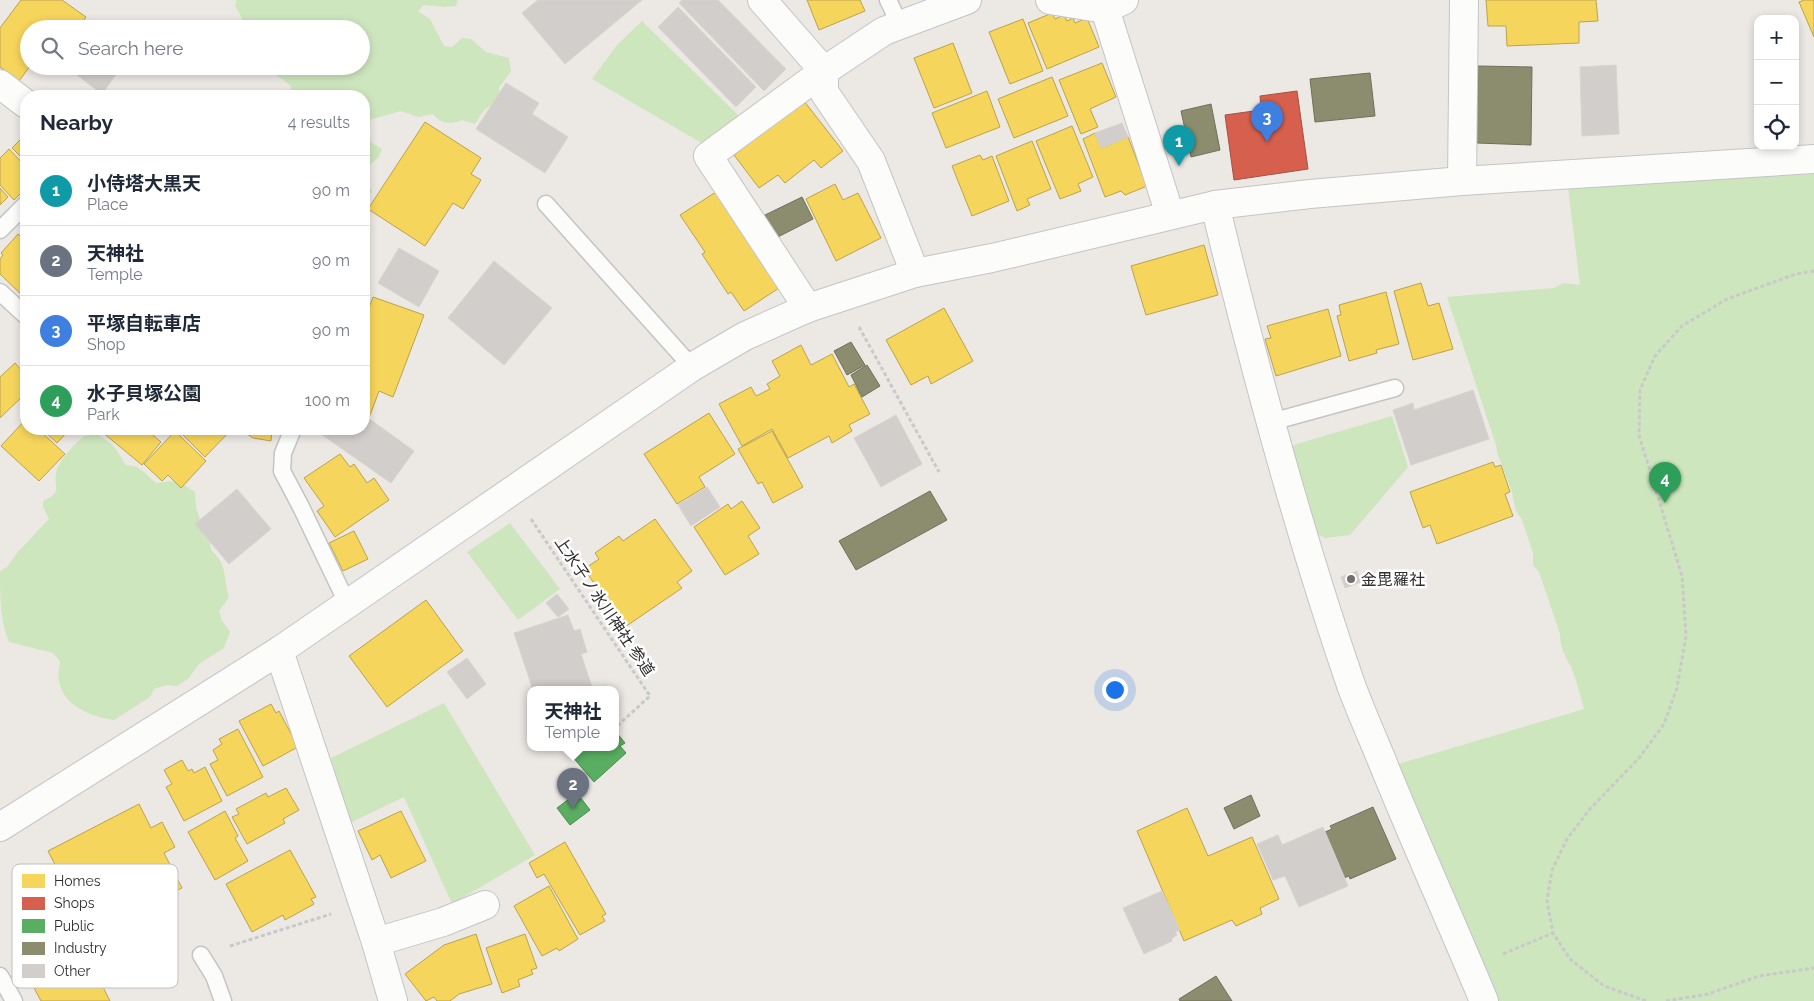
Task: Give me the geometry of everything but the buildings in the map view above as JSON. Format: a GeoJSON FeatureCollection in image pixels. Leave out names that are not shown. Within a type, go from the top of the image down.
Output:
{"type":"FeatureCollection","features":[{"type":"Feature","properties":{"kind":"street"},"geometry":{"type":"LineString","coordinates":[[762,0],[824,71],[824,92],[871,161],[916,273]]}},
{"type":"Feature","properties":{"kind":"street"},"geometry":{"type":"LineString","coordinates":[[808,308],[708,156],[824,71],[884,31],[968,0]]}},
{"type":"Feature","properties":{"kind":"street"},"geometry":{"type":"LineString","coordinates":[[1050,0],[1110,3],[1170,215]]}},
{"type":"Feature","properties":{"kind":"street"},"geometry":{"type":"LineString","coordinates":[[1462,181],[1464,0]]}},
{"type":"Feature","properties":{"kind":"street"},"geometry":{"type":"LineString","coordinates":[[0,84],[20,99]]}},
{"type":"Feature","properties":{"kind":"street"},"geometry":{"type":"LineString","coordinates":[[0,827],[279,650],[692,367],[745,336],[808,308],[916,273],[992,258],[1215,205],[1310,194],[1462,181],[1814,159]]}},
{"type":"Feature","properties":{"kind":"street"},"geometry":{"type":"LineString","coordinates":[[1215,205],[1243,323],[1271,422],[1312,566],[1352,687],[1402,811],[1484,1001]]}},
{"type":"Feature","properties":{"kind":"street"},"geometry":{"type":"LineString","coordinates":[[279,650],[376,942],[393,1001]]}},
{"type":"Feature","properties":{"kind":"street"},"geometry":{"type":"LineString","coordinates":[[376,942],[443,922],[485,905]]}},
{"type":"Feature","properties":{"kind":"lane"},"geometry":{"type":"LineString","coordinates":[[888,0],[900,25]]}},
{"type":"Feature","properties":{"kind":"lane"},"geometry":{"type":"LineString","coordinates":[[546,204],[692,367]]}},
{"type":"Feature","properties":{"kind":"lane"},"geometry":{"type":"LineString","coordinates":[[0,230],[20,210]]}},
{"type":"Feature","properties":{"kind":"lane"},"geometry":{"type":"LineString","coordinates":[[0,292],[20,310]]}},
{"type":"Feature","properties":{"kind":"lane"},"geometry":{"type":"LineString","coordinates":[[1271,422],[1395,388]]}},
{"type":"Feature","properties":{"kind":"lane"},"geometry":{"type":"LineString","coordinates":[[290,435],[282,453],[282,471],[302,507],[347,603]]}},
{"type":"Feature","properties":{"kind":"lane"},"geometry":{"type":"LineString","coordinates":[[200,955],[214,976],[223,1001]]}},
{"type":"Feature","properties":{"kind":"lane"},"geometry":{"type":"LineString","coordinates":[[0,976],[14,1001]]}},
{"type":"Feature","properties":{"kind":"path"},"geometry":{"type":"LineString","coordinates":[[1646,1001],[1604,986],[1570,959],[1553,933],[1547,901],[1552,870],[1567,839],[1589,810],[1639,758],[1664,724],[1677,688],[1686,636],[1682,576],[1639,435],[1640,390],[1655,356],[1682,326],[1727,300],[1796,274],[1814,271]]}},
{"type":"Feature","properties":{"kind":"path"},"geometry":{"type":"LineString","coordinates":[[842,296],[939,472]]}},
{"type":"Feature","properties":{"kind":"path","name":"上水子ノ氷川神社 参道"},"geometry":{"type":"LineString","coordinates":[[512,491],[650,696],[619,724]]}},
{"type":"Feature","properties":{"kind":"path"},"geometry":{"type":"LineString","coordinates":[[200,955],[363,904]]}},
{"type":"Feature","properties":{"kind":"path"},"geometry":{"type":"LineString","coordinates":[[1470,968],[1553,933]]}},
{"type":"Feature","properties":{"kind":"path"},"geometry":{"type":"LineString","coordinates":[[1666,1001],[1708,994],[1759,976],[1814,968]]}},
{"type":"Feature","properties":{"kind":"green space"},"geometry":{"type":"Polygon","coordinates":[[[237,0],[458,0],[456,6],[424,5],[418,11],[430,19],[444,46],[452,47],[462,38],[471,39],[486,52],[509,58],[511,71],[499,88],[501,99],[484,110],[475,124],[462,120],[446,123],[439,120],[433,114],[418,117],[401,111],[370,120],[370,90],[291,90],[291,86],[277,75],[370,75],[370,20],[242,20],[235,6],[237,0]]]}},
{"type":"Feature","properties":{"kind":"green space"},"geometry":{"type":"Polygon","coordinates":[[[642,21],[739,116],[705,145],[592,79],[617,45],[642,21]]]}},
{"type":"Feature","properties":{"kind":"green space"},"geometry":{"type":"Polygon","coordinates":[[[370,140],[382,149],[379,157],[370,165],[370,140]]]}},
{"type":"Feature","properties":{"kind":"green space"},"geometry":{"type":"Polygon","coordinates":[[[1814,174],[1814,1001],[1480,1001],[1398,764],[1584,709],[1575,677],[1562,647],[1560,634],[1539,572],[1533,565],[1533,553],[1522,520],[1516,511],[1512,492],[1497,452],[1447,297],[1554,288],[1563,283],[1580,285],[1568,187],[1814,174]]]}},
{"type":"Feature","properties":{"kind":"green space"},"geometry":{"type":"Polygon","coordinates":[[[1392,416],[1408,467],[1350,535],[1325,538],[1313,532],[1290,454],[1293,446],[1392,416]]]}},
{"type":"Feature","properties":{"kind":"green space"},"geometry":{"type":"Polygon","coordinates":[[[98,435],[113,445],[126,465],[137,467],[157,483],[177,482],[195,492],[196,507],[201,523],[209,532],[211,550],[223,566],[229,597],[219,611],[222,621],[230,632],[224,648],[199,664],[188,679],[177,686],[167,685],[154,689],[150,697],[114,720],[88,713],[72,704],[62,690],[58,679],[60,661],[53,653],[9,642],[2,617],[0,598],[0,571],[7,567],[17,553],[49,519],[43,507],[43,501],[56,492],[55,478],[57,468],[68,453],[85,436],[98,435]]]}},
{"type":"Feature","properties":{"kind":"green space"},"geometry":{"type":"Polygon","coordinates":[[[510,523],[560,589],[518,620],[467,552],[510,523]]]}},
{"type":"Feature","properties":{"kind":"green space"},"geometry":{"type":"Polygon","coordinates":[[[444,703],[535,855],[452,904],[404,797],[350,823],[331,758],[444,703]]]}},
{"type":"Feature","properties":{"kind":"place","name":"平塚自転車店"},"geometry":{"type":"Point","coordinates":[1267,142]}},
{"type":"Feature","properties":{"kind":"place","name":"小侍塔大黒天"},"geometry":{"type":"Point","coordinates":[1179,166]}},
{"type":"Feature","properties":{"kind":"place","name":"水子貝塚公園"},"geometry":{"type":"Point","coordinates":[1665,503]}},
{"type":"Feature","properties":{"kind":"place","name":"金毘羅社"},"geometry":{"type":"Point","coordinates":[1351,579]}},
{"type":"Feature","properties":{"kind":"place","name":"天神社"},"geometry":{"type":"Point","coordinates":[573,809]}}]}
